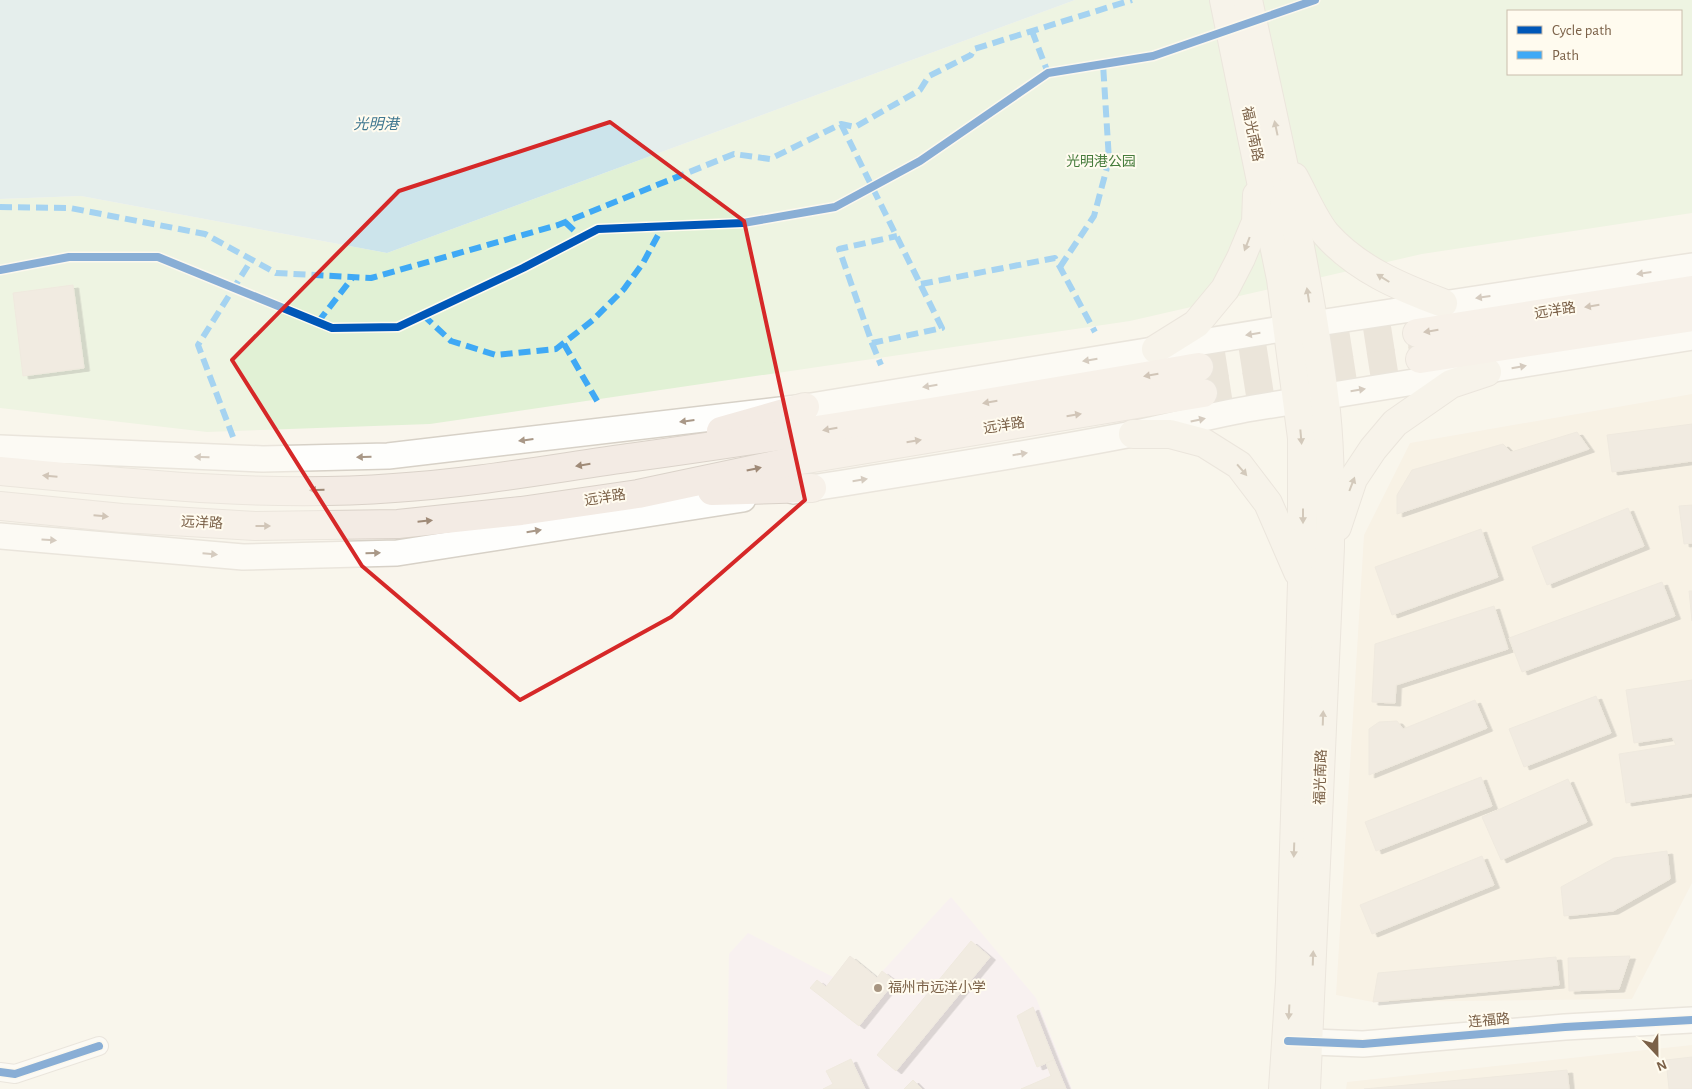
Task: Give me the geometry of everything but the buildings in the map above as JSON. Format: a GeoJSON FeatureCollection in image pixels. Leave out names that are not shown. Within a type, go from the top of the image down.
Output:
{"type":"FeatureCollection","features":[{"type":"Feature","properties":{"kind":"highway","name":"远洋路"},"geometry":{"type":"LineString","coordinates":[[1692,290],[1418,346],[1692,317]]}},
{"type":"Feature","properties":{"kind":"highway","name":"远洋路"},"geometry":{"type":"LineString","coordinates":[[0,471],[127,483],[256,491],[393,489],[516,475],[631,457],[1201,380],[638,494],[520,511],[398,524],[255,526],[122,518],[0,506]]}},
{"type":"Feature","properties":{"kind":"highway"},"geometry":{"type":"LineString","coordinates":[[631,457],[805,407]]}},
{"type":"Feature","properties":{"kind":"highway"},"geometry":{"type":"LineString","coordinates":[[638,494],[812,488]]}},
{"type":"Feature","properties":{"kind":"main road","name":"福光南路"},"geometry":{"type":"LineString","coordinates":[[1224,0],[1247,51],[1291,265],[1300,326]]}},
{"type":"Feature","properties":{"kind":"main road","name":"福光南路"},"geometry":{"type":"LineString","coordinates":[[1247,51],[1248,0]]}},
{"type":"Feature","properties":{"kind":"main road"},"geometry":{"type":"LineString","coordinates":[[1270,158],[1325,233],[1354,260],[1392,284],[1443,303]]}},
{"type":"Feature","properties":{"kind":"main road"},"geometry":{"type":"LineString","coordinates":[[1156,349],[1196,324],[1225,289],[1241,258],[1256,222],[1270,158]]}},
{"type":"Feature","properties":{"kind":"main road"},"geometry":{"type":"LineString","coordinates":[[0,448],[263,459],[388,456],[805,407],[1443,303],[1692,266]]}},
{"type":"Feature","properties":{"kind":"main road"},"geometry":{"type":"LineString","coordinates":[[1300,326],[1324,396],[1316,466]]}},
{"type":"Feature","properties":{"kind":"main road"},"geometry":{"type":"LineString","coordinates":[[1300,326],[1297,401],[1316,466]]}},
{"type":"Feature","properties":{"kind":"main road"},"geometry":{"type":"LineString","coordinates":[[0,536],[242,557],[398,553],[812,488],[1134,434],[1324,396],[1487,372],[1692,337]]}},
{"type":"Feature","properties":{"kind":"main road"},"geometry":{"type":"LineString","coordinates":[[1330,547],[1353,479],[1373,449],[1395,423],[1450,384],[1487,372]]}},
{"type":"Feature","properties":{"kind":"main road"},"geometry":{"type":"LineString","coordinates":[[1134,434],[1170,434],[1204,443],[1239,465],[1268,503],[1302,583]]}},
{"type":"Feature","properties":{"kind":"main road","name":"福光南路"},"geometry":{"type":"LineString","coordinates":[[1283,1089],[1299,1041],[1330,547],[1316,466]]}},
{"type":"Feature","properties":{"kind":"main road","name":"福光南路"},"geometry":{"type":"LineString","coordinates":[[1306,1089],[1299,1041],[1302,583],[1316,466]]}},
{"type":"Feature","properties":{"kind":"main road","name":"连福路"},"geometry":{"type":"LineString","coordinates":[[1299,1041],[1364,1044],[1565,1027],[1692,1020]]}},
{"type":"Feature","properties":{"kind":"street"},"geometry":{"type":"LineString","coordinates":[[0,1072],[15,1074],[99,1046]]}},
{"type":"Feature","properties":{"kind":"highlighted area"},"geometry":{"type":"Polygon","coordinates":[[[610,122],[744,221],[805,500],[671,617],[520,700],[362,566],[232,360],[399,191],[610,122]]]}},
{"type":"Feature","properties":{"kind":"shaded area"},"geometry":{"type":"Polygon","coordinates":[[[1692,394],[1692,883],[1632,999],[1373,1002],[1336,995],[1364,535],[1410,443],[1692,394]]]}},
{"type":"Feature","properties":{"kind":"shaded area","name":"福州市远洋小学"},"geometry":{"type":"Polygon","coordinates":[[[951,897],[1036,998],[1072,1089],[727,1089],[729,954],[748,933],[833,977],[850,956],[877,977],[951,897]]]}},
{"type":"Feature","properties":{"kind":"shaded area"},"geometry":{"type":"Polygon","coordinates":[[[1692,1045],[1692,1089],[1346,1089],[1347,1082],[1692,1045]]]}},
{"type":"Feature","properties":{"kind":"green space","name":"光明港公园"},"geometry":{"type":"Polygon","coordinates":[[[1075,0],[1692,0],[1692,213],[1422,254],[1130,321],[430,424],[207,432],[0,408],[0,199],[81,196],[387,253],[1075,0]]]}},
{"type":"Feature","properties":{"kind":"water","name":"光明港"},"geometry":{"type":"Polygon","coordinates":[[[0,0],[1075,0],[387,253],[81,196],[0,199],[0,0]]]}},
{"type":"Feature","properties":{"kind":"tunnel"},"geometry":{"type":"LineString","coordinates":[[1199,367],[1417,333]]}},
{"type":"Feature","properties":{"kind":"tunnel"},"geometry":{"type":"LineString","coordinates":[[1203,393],[1420,359]]}},
{"type":"Feature","properties":{"kind":"marked path"},"geometry":{"type":"LineString","coordinates":[[0,207],[70,208],[205,234],[276,273],[371,278],[558,225],[734,154],[770,159],[841,124],[855,127],[920,90],[929,76],[971,55],[974,49],[1132,0]]}},
{"type":"Feature","properties":{"kind":"marked path"},"geometry":{"type":"LineString","coordinates":[[1032,31],[1048,73]]}},
{"type":"Feature","properties":{"kind":"marked path"},"geometry":{"type":"LineString","coordinates":[[1060,267],[1094,216],[1109,160],[1103,64]]}},
{"type":"Feature","properties":{"kind":"marked path"},"geometry":{"type":"LineString","coordinates":[[841,124],[942,328],[872,343],[839,249],[897,236]]}},
{"type":"Feature","properties":{"kind":"marked path"},"geometry":{"type":"LineString","coordinates":[[565,222],[581,237]]}},
{"type":"Feature","properties":{"kind":"marked path"},"geometry":{"type":"LineString","coordinates":[[423,315],[451,341],[496,355],[556,349],[593,320],[624,289],[643,263],[663,226]]}},
{"type":"Feature","properties":{"kind":"marked path"},"geometry":{"type":"LineString","coordinates":[[921,284],[1055,258],[1095,332]]}},
{"type":"Feature","properties":{"kind":"marked path"},"geometry":{"type":"LineString","coordinates":[[233,437],[198,345],[252,259]]}},
{"type":"Feature","properties":{"kind":"marked path"},"geometry":{"type":"LineString","coordinates":[[318,322],[353,277]]}},
{"type":"Feature","properties":{"kind":"marked path"},"geometry":{"type":"LineString","coordinates":[[872,343],[881,365]]}},
{"type":"Feature","properties":{"kind":"marked path"},"geometry":{"type":"LineString","coordinates":[[564,344],[600,406]]}},
{"type":"Feature","properties":{"kind":"cycle path"},"geometry":{"type":"LineString","coordinates":[[0,270],[69,257],[158,257],[332,328],[398,327],[523,268],[598,229],[743,223],[835,207],[920,161],[1048,73],[1153,56],[1315,0]]}},
{"type":"Feature","properties":{"kind":"cycle path"},"geometry":{"type":"LineString","coordinates":[[1288,1041],[1363,1044],[1565,1027],[1692,1020]]}},
{"type":"Feature","properties":{"kind":"cycle path"},"geometry":{"type":"LineString","coordinates":[[0,1072],[15,1074],[99,1046]]}},
{"type":"Feature","properties":{"kind":"place","name":"福州市远洋小学"},"geometry":{"type":"Point","coordinates":[878,988]}}]}
